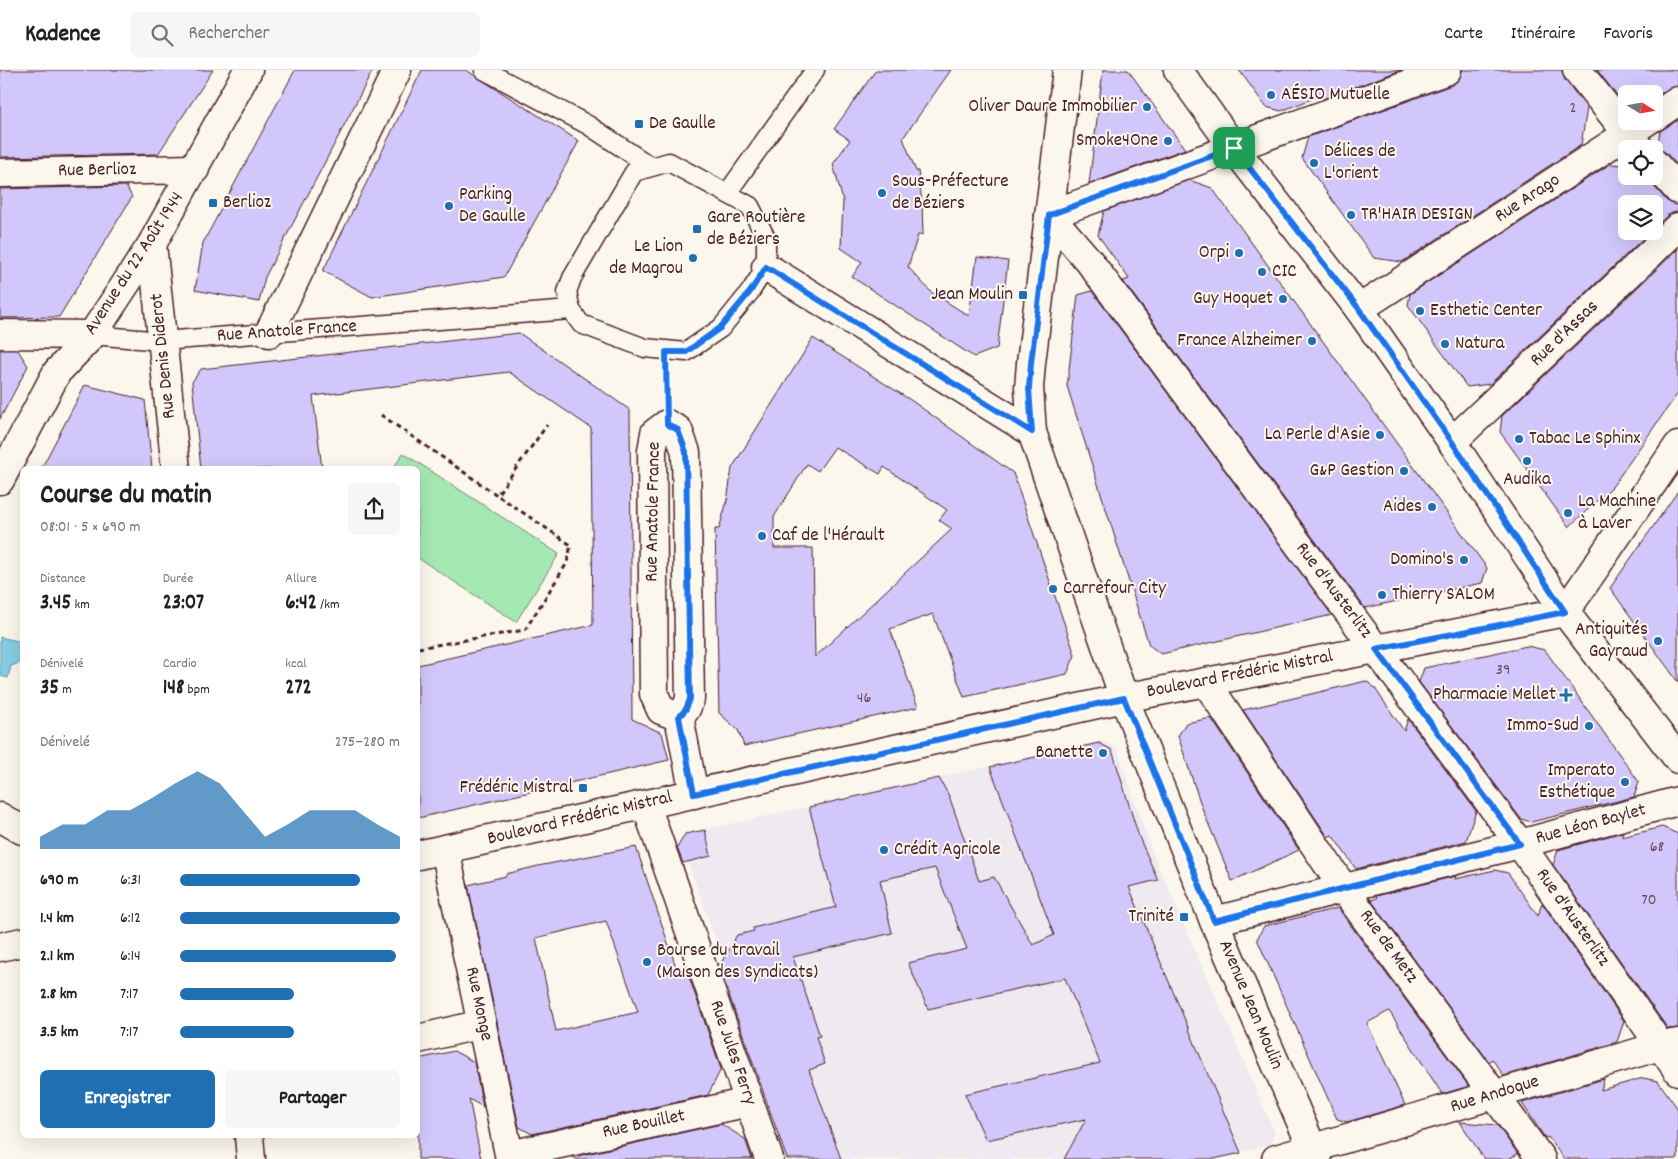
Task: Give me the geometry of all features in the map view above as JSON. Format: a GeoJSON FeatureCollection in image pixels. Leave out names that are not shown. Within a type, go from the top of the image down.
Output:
{"type":"FeatureCollection","features":[{"type":"Feature","properties":{"kind":"street","name":"Avenue du 22 Août 1944"},"geometry":{"type":"LineString","coordinates":[[0,480],[57,372],[92,335],[152,244],[248,70]]}},
{"type":"Feature","properties":{"kind":"street"},"geometry":{"type":"LineString","coordinates":[[269,333],[397,70]]}},
{"type":"Feature","properties":{"kind":"street","name":"Avenue Jean Moulin"},"geometry":{"type":"LineString","coordinates":[[1068,70],[1031,363],[1029,388],[1032,432],[1124,698],[1214,921],[1315,1154]]}},
{"type":"Feature","properties":{"kind":"street"},"geometry":{"type":"LineString","coordinates":[[1178,70],[1234,148],[1359,309],[1452,442],[1565,612],[1678,759]]}},
{"type":"Feature","properties":{"kind":"street"},"geometry":{"type":"LineString","coordinates":[[1049,215],[1234,148],[1419,75],[1447,70]]}},
{"type":"Feature","properties":{"kind":"street"},"geometry":{"type":"LineString","coordinates":[[1577,70],[1638,135]]}},
{"type":"Feature","properties":{"kind":"street"},"geometry":{"type":"LineString","coordinates":[[1663,111],[1678,101]]}},
{"type":"Feature","properties":{"kind":"street","name":"Rue Arago"},"geometry":{"type":"LineString","coordinates":[[1359,309],[1638,135]]}},
{"type":"Feature","properties":{"kind":"street","name":"Rue Berlioz"},"geometry":{"type":"LineString","coordinates":[[0,173],[195,169]]}},
{"type":"Feature","properties":{"kind":"street"},"geometry":{"type":"LineString","coordinates":[[1663,173],[1678,190]]}},
{"type":"Feature","properties":{"kind":"street","name":"Rue d'Austerlitz"},"geometry":{"type":"LineString","coordinates":[[1049,215],[1088,261],[1669,1044],[1678,1071]]}},
{"type":"Feature","properties":{"kind":"street","name":"Rue d'Assas"},"geometry":{"type":"LineString","coordinates":[[1452,442],[1678,227]]}},
{"type":"Feature","properties":{"kind":"street","name":"Rue Denis Diderot"},"geometry":{"type":"LineString","coordinates":[[152,244],[176,466]]}},
{"type":"Feature","properties":{"kind":"street"},"geometry":{"type":"LineString","coordinates":[[766,267],[1032,432]]}},
{"type":"Feature","properties":{"kind":"street"},"geometry":{"type":"LineString","coordinates":[[0,334],[92,335]]}},
{"type":"Feature","properties":{"kind":"street","name":"Rue Anatole France"},"geometry":{"type":"LineString","coordinates":[[667,424],[678,430],[686,452],[690,699],[686,709],[679,717],[694,794]]}},
{"type":"Feature","properties":{"kind":"street"},"geometry":{"type":"LineString","coordinates":[[1565,612],[1678,446]]}},
{"type":"Feature","properties":{"kind":"street","name":"Boulevard Frédéric Mistral"},"geometry":{"type":"LineString","coordinates":[[420,855],[1124,698],[1565,612]]}},
{"type":"Feature","properties":{"kind":"street","name":"Rue de Metz"},"geometry":{"type":"LineString","coordinates":[[1206,682],[1344,889],[1496,1094],[1541,1159]]}},
{"type":"Feature","properties":{"kind":"street","name":"Rue Léon Baylet"},"geometry":{"type":"LineString","coordinates":[[1214,921],[1520,844],[1678,801]]}},
{"type":"Feature","properties":{"kind":"street","name":"Rue Jules Ferry"},"geometry":{"type":"LineString","coordinates":[[646,805],[769,1159]]}},
{"type":"Feature","properties":{"kind":"street"},"geometry":{"type":"LineString","coordinates":[[0,818],[20,829]]}},
{"type":"Feature","properties":{"kind":"street","name":"Rue Monge"},"geometry":{"type":"LineString","coordinates":[[446,849],[510,1157]]}},
{"type":"Feature","properties":{"kind":"street"},"geometry":{"type":"LineString","coordinates":[[0,947],[20,942]]}},
{"type":"Feature","properties":{"kind":"street"},"geometry":{"type":"LineString","coordinates":[[420,1039],[482,1024]]}},
{"type":"Feature","properties":{"kind":"street","name":"Rue Andoque"},"geometry":{"type":"LineString","coordinates":[[1276,1159],[1315,1154],[1496,1094],[1669,1044]]}},
{"type":"Feature","properties":{"kind":"street","name":"Rue Bouillet"},"geometry":{"type":"LineString","coordinates":[[510,1157],[749,1102]]}},
{"type":"Feature","properties":{"kind":"street"},"geometry":{"type":"LineString","coordinates":[[248,1138],[251,1159]]}},
{"type":"Feature","properties":{"kind":"lane"},"geometry":{"type":"LineString","coordinates":[[484,70],[588,125],[650,166]]}},
{"type":"Feature","properties":{"kind":"lane"},"geometry":{"type":"LineString","coordinates":[[728,192],[815,70]]}},
{"type":"Feature","properties":{"kind":"lane"},"geometry":{"type":"LineString","coordinates":[[669,162],[728,192],[750,206],[761,225],[766,238],[766,267],[750,292],[720,328],[686,352],[666,352],[645,348],[581,324],[572,310],[567,292],[572,278],[634,172],[669,162]]}},
{"type":"Feature","properties":{"kind":"lane","name":"Rue Anatole France"},"geometry":{"type":"LineString","coordinates":[[92,335],[162,341],[572,310]]}},
{"type":"Feature","properties":{"kind":"path"},"geometry":{"type":"LineString","coordinates":[[666,352],[667,424]]}},
{"type":"Feature","properties":{"kind":"path"},"geometry":{"type":"LineString","coordinates":[[381,415],[571,545],[567,563],[525,630],[420,648]]}},
{"type":"Feature","properties":{"kind":"path"},"geometry":{"type":"LineString","coordinates":[[497,495],[547,425]]}},
{"type":"Feature","properties":{"kind":"shaded area"},"geometry":{"type":"Polygon","coordinates":[[[1102,741],[1117,748],[1153,854],[1275,1133],[1269,1145],[1212,1159],[794,1159],[682,845],[691,833],[1102,741]]]}},
{"type":"Feature","properties":{"kind":"green space"},"geometry":{"type":"Polygon","coordinates":[[[403,453],[559,554],[516,622],[420,559],[420,466],[395,466],[403,453]]]}},
{"type":"Feature","properties":{"kind":"water"},"geometry":{"type":"Polygon","coordinates":[[[0,637],[20,642],[20,663],[11,666],[8,678],[0,676],[0,637]]]}},
{"type":"Feature","properties":{"kind":"building"},"geometry":{"type":"Polygon","coordinates":[[[0,70],[213,70],[158,154],[0,157],[0,70]]]}},
{"type":"Feature","properties":{"kind":"building"},"geometry":{"type":"Polygon","coordinates":[[[295,70],[373,70],[265,277],[259,302],[195,290],[203,243],[295,70]]]}},
{"type":"Feature","properties":{"kind":"building","name":"Parking De Gaulle"},"geometry":{"type":"Polygon","coordinates":[[[422,70],[466,70],[579,141],[504,277],[372,297],[323,271],[422,70]]]}},
{"type":"Feature","properties":{"kind":"building","name":"Sous-Préfecture de Béziers"},"geometry":{"type":"Polygon","coordinates":[[[876,70],[951,70],[903,138],[916,171],[918,171],[922,202],[923,234],[918,235],[908,267],[931,292],[969,316],[977,257],[1008,261],[997,348],[974,357],[852,277],[862,262],[841,248],[843,201],[833,164],[850,140],[834,129],[876,70]]]}},
{"type":"Feature","properties":{"kind":"building"},"geometry":{"type":"Polygon","coordinates":[[[1103,70],[1128,70],[1185,149],[1089,184],[1103,70]]]}},
{"type":"Feature","properties":{"kind":"building"},"geometry":{"type":"Polygon","coordinates":[[[1239,70],[1401,70],[1320,100],[1322,95],[1281,111],[1266,107],[1239,70]]]}},
{"type":"Feature","properties":{"kind":"building"},"geometry":{"type":"Polygon","coordinates":[[[1462,70],[1562,70],[1565,80],[1587,108],[1581,145],[1402,262],[1374,258],[1302,158],[1308,137],[1452,85],[1459,80],[1462,70]]]}},
{"type":"Feature","properties":{"kind":"building"},"geometry":{"type":"Polygon","coordinates":[[[1597,70],[1678,70],[1678,86],[1663,92],[1663,85],[1618,85],[1618,97],[1597,70]]]}},
{"type":"Feature","properties":{"kind":"building"},"geometry":{"type":"Polygon","coordinates":[[[1678,120],[1678,166],[1663,151],[1663,140],[1658,140],[1660,131],[1678,120]]]}},
{"type":"Feature","properties":{"kind":"building"},"geometry":{"type":"Polygon","coordinates":[[[1610,164],[1618,164],[1618,185],[1653,185],[1662,195],[1618,195],[1618,240],[1642,240],[1490,384],[1467,387],[1408,305],[1410,294],[1610,164]]]}},
{"type":"Feature","properties":{"kind":"building"},"geometry":{"type":"Polygon","coordinates":[[[1189,180],[1212,188],[1487,568],[1482,583],[1365,608],[1123,281],[1129,279],[1098,235],[1104,211],[1189,180]]]}},
{"type":"Feature","properties":{"kind":"building"},"geometry":{"type":"Polygon","coordinates":[[[126,186],[132,197],[59,317],[0,318],[0,189],[126,186]]]}},
{"type":"Feature","properties":{"kind":"building"},"geometry":{"type":"Polygon","coordinates":[[[1663,196],[1667,201],[1678,205],[1678,212],[1668,215],[1663,220],[1663,196]]]}},
{"type":"Feature","properties":{"kind":"building"},"geometry":{"type":"Polygon","coordinates":[[[1678,249],[1678,393],[1612,487],[1569,527],[1500,432],[1502,416],[1678,249]]]}},
{"type":"Feature","properties":{"kind":"building"},"geometry":{"type":"Polygon","coordinates":[[[1092,291],[1332,615],[1161,654],[1149,645],[1067,386],[1078,295],[1092,291]]]}},
{"type":"Feature","properties":{"kind":"building"},"geometry":{"type":"Polygon","coordinates":[[[519,333],[630,410],[632,719],[662,733],[669,760],[420,818],[420,665],[593,625],[591,428],[509,372],[313,396],[322,466],[201,466],[192,382],[201,369],[519,333]]]}},
{"type":"Feature","properties":{"kind":"building"},"geometry":{"type":"Polygon","coordinates":[[[813,338],[912,401],[1013,473],[1075,655],[1067,674],[964,697],[933,614],[890,629],[918,707],[744,746],[738,730],[719,713],[715,529],[719,529],[727,501],[732,468],[813,338]],[[835,447],[818,471],[807,464],[774,517],[774,548],[813,548],[815,657],[952,529],[939,520],[947,510],[884,467],[880,474],[835,447]]]}},
{"type":"Feature","properties":{"kind":"building"},"geometry":{"type":"Polygon","coordinates":[[[0,350],[18,350],[28,366],[0,419],[0,350]]]}},
{"type":"Feature","properties":{"kind":"building"},"geometry":{"type":"Polygon","coordinates":[[[85,385],[145,400],[152,466],[43,466],[85,385]]]}},
{"type":"Feature","properties":{"kind":"building"},"geometry":{"type":"Polygon","coordinates":[[[1678,491],[1678,682],[1610,588],[1678,491]]]}},
{"type":"Feature","properties":{"kind":"building"},"geometry":{"type":"Polygon","coordinates":[[[1527,646],[1545,650],[1639,782],[1634,797],[1531,822],[1521,819],[1419,682],[1424,668],[1527,646]]]}},
{"type":"Feature","properties":{"kind":"building"},"geometry":{"type":"Polygon","coordinates":[[[1366,681],[1374,687],[1404,731],[1408,719],[1476,811],[1466,841],[1356,869],[1332,835],[1328,837],[1243,710],[1366,681]]]}},
{"type":"Feature","properties":{"kind":"building"},"geometry":{"type":"Polygon","coordinates":[[[1211,718],[1299,850],[1232,881],[1202,808],[1178,736],[1186,723],[1211,718]]]}},
{"type":"Feature","properties":{"kind":"building"},"geometry":{"type":"Polygon","coordinates":[[[1099,743],[1112,750],[1139,837],[1158,880],[1129,887],[1241,1153],[1214,1159],[1064,1159],[1086,1119],[986,1140],[965,1094],[1100,1063],[1065,978],[928,1009],[908,963],[967,949],[935,868],[880,880],[892,933],[793,957],[820,1036],[816,1037],[825,1064],[809,1070],[841,1159],[787,1159],[718,964],[721,963],[737,935],[754,931],[753,928],[836,907],[809,807],[939,778],[949,796],[979,881],[994,877],[1033,945],[1054,935],[990,767],[1099,743]]]}},
{"type":"Feature","properties":{"kind":"building"},"geometry":{"type":"Polygon","coordinates":[[[1662,827],[1678,834],[1678,1028],[1668,1029],[1553,865],[1558,850],[1623,832],[1622,837],[1662,827]]]}},
{"type":"Feature","properties":{"kind":"building"},"geometry":{"type":"Polygon","coordinates":[[[705,830],[711,856],[683,863],[677,848],[685,834],[705,830]]]}},
{"type":"Feature","properties":{"kind":"building"},"geometry":{"type":"Polygon","coordinates":[[[636,847],[678,973],[687,971],[721,1069],[708,1095],[532,1134],[519,1127],[468,885],[538,866],[636,847]],[[606,921],[536,938],[556,1031],[638,1012],[606,921]]]}},
{"type":"Feature","properties":{"kind":"building"},"geometry":{"type":"Polygon","coordinates":[[[1495,870],[1508,873],[1538,916],[1542,903],[1624,1021],[1617,1042],[1504,1076],[1492,1059],[1489,1062],[1371,900],[1377,898],[1376,896],[1456,876],[1455,879],[1495,870]]]}},
{"type":"Feature","properties":{"kind":"building"},"geometry":{"type":"Polygon","coordinates":[[[1338,908],[1468,1085],[1466,1087],[1442,1094],[1389,1011],[1367,1023],[1405,1105],[1347,1122],[1337,1119],[1257,939],[1264,926],[1338,908]]]}},
{"type":"Feature","properties":{"kind":"building"},"geometry":{"type":"Polygon","coordinates":[[[454,1051],[474,1062],[483,1107],[469,1099],[481,1159],[418,1159],[418,1138],[420,1138],[420,1059],[454,1051]]]}},
{"type":"Feature","properties":{"kind":"building"},"geometry":{"type":"Polygon","coordinates":[[[1643,1078],[1658,1081],[1678,1109],[1678,1159],[1564,1159],[1548,1137],[1545,1138],[1522,1103],[1604,1079],[1601,1090],[1643,1078]]]}},
{"type":"Feature","properties":{"kind":"building"},"geometry":{"type":"Polygon","coordinates":[[[1460,1122],[1497,1125],[1518,1154],[1508,1159],[1484,1159],[1460,1122]]]}},
{"type":"Feature","properties":{"kind":"building"},"geometry":{"type":"Polygon","coordinates":[[[721,1124],[745,1139],[752,1159],[576,1159],[573,1157],[721,1124]]]}},
{"type":"Feature","properties":{"kind":"place","name":"AÉSIO Mutuelle"},"geometry":{"type":"Point","coordinates":[1271,95]}},
{"type":"Feature","properties":{"kind":"place","name":"Oliver Daure Immobilier"},"geometry":{"type":"Point","coordinates":[1147,107]}},
{"type":"Feature","properties":{"kind":"place","name":"De Gaulle"},"geometry":{"type":"Point","coordinates":[639,124]}},
{"type":"Feature","properties":{"kind":"place","name":"Smoke4One"},"geometry":{"type":"Point","coordinates":[1168,141]}},
{"type":"Feature","properties":{"kind":"place","name":"Délices de L'orient"},"geometry":{"type":"Point","coordinates":[1314,163]}},
{"type":"Feature","properties":{"kind":"place","name":"Sous-Préfecture de Béziers"},"geometry":{"type":"Point","coordinates":[882,193]}},
{"type":"Feature","properties":{"kind":"place","name":"Berlioz"},"geometry":{"type":"Point","coordinates":[213,203]}},
{"type":"Feature","properties":{"kind":"place","name":"Parking De Gaulle"},"geometry":{"type":"Point","coordinates":[449,206]}},
{"type":"Feature","properties":{"kind":"place","name":"TR'HAIR DESIGN"},"geometry":{"type":"Point","coordinates":[1351,215]}},
{"type":"Feature","properties":{"kind":"place","name":"Gare Routière de Béziers"},"geometry":{"type":"Point","coordinates":[697,229]}},
{"type":"Feature","properties":{"kind":"place","name":"Orpi"},"geometry":{"type":"Point","coordinates":[1239,253]}},
{"type":"Feature","properties":{"kind":"place","name":"Le Lion de Magrou"},"geometry":{"type":"Point","coordinates":[693,258]}},
{"type":"Feature","properties":{"kind":"place","name":"CIC"},"geometry":{"type":"Point","coordinates":[1262,272]}},
{"type":"Feature","properties":{"kind":"place","name":"Jean Moulin"},"geometry":{"type":"Point","coordinates":[1023,295]}},
{"type":"Feature","properties":{"kind":"place","name":"Guy Hoquet"},"geometry":{"type":"Point","coordinates":[1283,299]}},
{"type":"Feature","properties":{"kind":"place","name":"Esthetic Center"},"geometry":{"type":"Point","coordinates":[1420,311]}},
{"type":"Feature","properties":{"kind":"place","name":"France Alzheimer"},"geometry":{"type":"Point","coordinates":[1312,341]}},
{"type":"Feature","properties":{"kind":"place","name":"Natura"},"geometry":{"type":"Point","coordinates":[1445,344]}},
{"type":"Feature","properties":{"kind":"place","name":"La Perle d'Asie"},"geometry":{"type":"Point","coordinates":[1380,435]}},
{"type":"Feature","properties":{"kind":"place","name":"Tabac Le Sphinx"},"geometry":{"type":"Point","coordinates":[1519,439]}},
{"type":"Feature","properties":{"kind":"place","name":"Audika"},"geometry":{"type":"Point","coordinates":[1527,461]}},
{"type":"Feature","properties":{"kind":"place","name":"G&P Gestion"},"geometry":{"type":"Point","coordinates":[1404,471]}},
{"type":"Feature","properties":{"kind":"place","name":"Aides"},"geometry":{"type":"Point","coordinates":[1432,507]}},
{"type":"Feature","properties":{"kind":"place","name":"La Machine à Laver"},"geometry":{"type":"Point","coordinates":[1568,513]}},
{"type":"Feature","properties":{"kind":"place","name":"Caf de l'Hérault"},"geometry":{"type":"Point","coordinates":[762,536]}},
{"type":"Feature","properties":{"kind":"place","name":"Domino's"},"geometry":{"type":"Point","coordinates":[1464,560]}},
{"type":"Feature","properties":{"kind":"place","name":"Carrefour City"},"geometry":{"type":"Point","coordinates":[1053,589]}},
{"type":"Feature","properties":{"kind":"place","name":"Thierry SALOM"},"geometry":{"type":"Point","coordinates":[1382,595]}},
{"type":"Feature","properties":{"kind":"place","name":"Antiquités Gayraud"},"geometry":{"type":"Point","coordinates":[1658,641]}},
{"type":"Feature","properties":{"kind":"place","name":"Pharmacie Mellet"},"geometry":{"type":"Point","coordinates":[1566,695]}},
{"type":"Feature","properties":{"kind":"place","name":"Immo-Sud"},"geometry":{"type":"Point","coordinates":[1589,726]}},
{"type":"Feature","properties":{"kind":"place","name":"Banette"},"geometry":{"type":"Point","coordinates":[1103,753]}},
{"type":"Feature","properties":{"kind":"place","name":"Imperato Esthétique"},"geometry":{"type":"Point","coordinates":[1625,782]}},
{"type":"Feature","properties":{"kind":"place","name":"Frédéric Mistral"},"geometry":{"type":"Point","coordinates":[583,788]}},
{"type":"Feature","properties":{"kind":"place","name":"Crédit Agricole"},"geometry":{"type":"Point","coordinates":[884,850]}},
{"type":"Feature","properties":{"kind":"place","name":"Trinité"},"geometry":{"type":"Point","coordinates":[1184,917]}},
{"type":"Feature","properties":{"kind":"place","name":"Bourse du travail (Maison des Syndicats)"},"geometry":{"type":"Point","coordinates":[647,962]}},
{"type":"Feature","properties":{"kind":"route"},"geometry":{"type":"LineString","coordinates":[[1234,148],[1359,309],[1452,442],[1565,612],[1376,649],[1520,844],[1214,921],[1124,698],[694,794],[679,717],[686,709],[690,699],[686,452],[678,430],[667,424],[666,352],[686,352],[720,328],[750,292],[766,267],[1032,432],[1029,388],[1049,215],[1234,148]]}}]}
